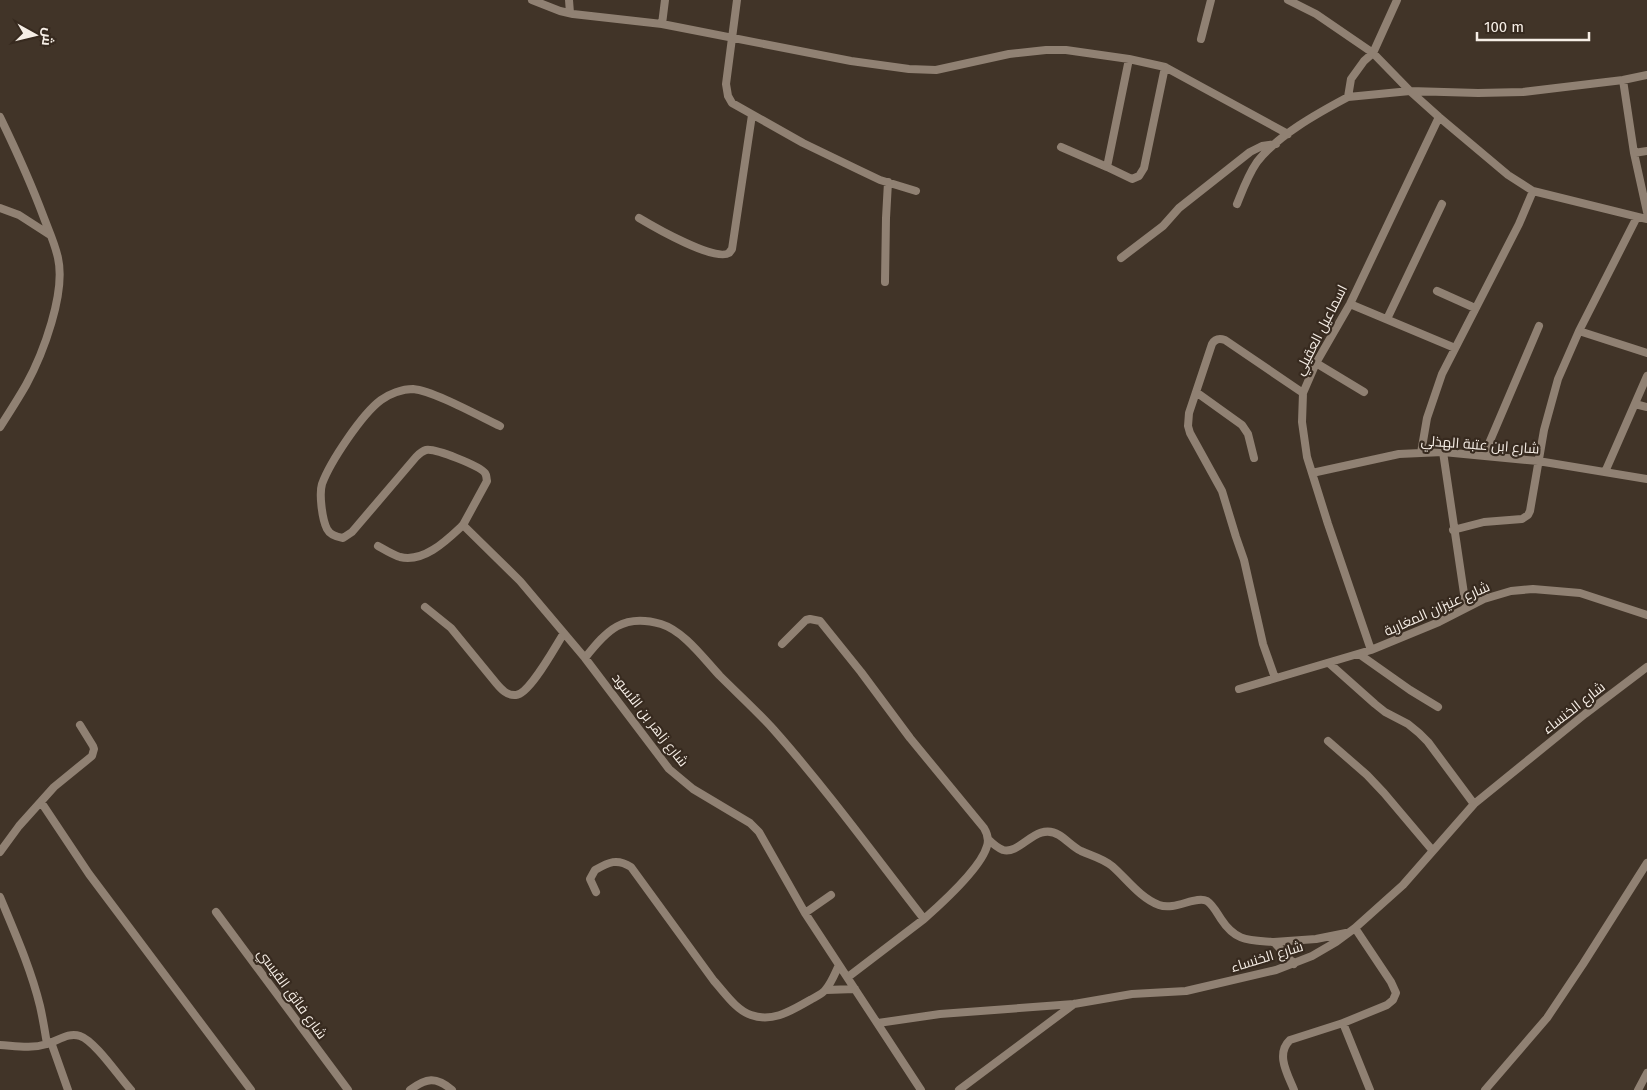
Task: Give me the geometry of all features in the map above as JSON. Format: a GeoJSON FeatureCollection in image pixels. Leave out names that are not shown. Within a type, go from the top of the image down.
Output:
{"type":"FeatureCollection","features":[{"type":"Feature","properties":{"kind":"street"},"geometry":{"type":"LineString","coordinates":[[532,0],[570,13],[599,18],[662,24],[852,62],[924,70],[953,67],[1009,54],[1046,50],[1066,50],[1129,59],[1165,67],[1288,134]]}},
{"type":"Feature","properties":{"kind":"street"},"geometry":{"type":"LineString","coordinates":[[569,0],[570,13]]}},
{"type":"Feature","properties":{"kind":"street"},"geometry":{"type":"LineString","coordinates":[[662,24],[665,0]]}},
{"type":"Feature","properties":{"kind":"street"},"geometry":{"type":"LineString","coordinates":[[737,0],[726,84],[728,96],[732,103],[851,166],[888,182],[916,191]]}},
{"type":"Feature","properties":{"kind":"street"},"geometry":{"type":"LineString","coordinates":[[1201,39],[1211,0]]}},
{"type":"Feature","properties":{"kind":"street"},"geometry":{"type":"LineString","coordinates":[[1288,0],[1316,14],[1374,53],[1410,91],[1439,117],[1508,175],[1533,192],[1647,218]]}},
{"type":"Feature","properties":{"kind":"street"},"geometry":{"type":"LineString","coordinates":[[1348,97],[1353,75],[1364,61],[1374,53],[1397,0]]}},
{"type":"Feature","properties":{"kind":"street"},"geometry":{"type":"LineString","coordinates":[[1108,168],[1129,59]]}},
{"type":"Feature","properties":{"kind":"street"},"geometry":{"type":"LineString","coordinates":[[1061,147],[1132,179],[1136,179],[1142,172],[1147,154],[1165,67]]}},
{"type":"Feature","properties":{"kind":"street"},"geometry":{"type":"LineString","coordinates":[[1237,204],[1252,170],[1262,156],[1288,134],[1324,110],[1348,97],[1410,91],[1522,92],[1647,76]]}},
{"type":"Feature","properties":{"kind":"street"},"geometry":{"type":"LineString","coordinates":[[1623,80],[1634,153],[1647,212]]}},
{"type":"Feature","properties":{"kind":"street"},"geometry":{"type":"LineString","coordinates":[[639,218],[680,240],[704,250],[721,255],[729,253],[732,249],[752,115]]}},
{"type":"Feature","properties":{"kind":"street"},"geometry":{"type":"LineString","coordinates":[[0,117],[28,176],[50,235],[58,258],[60,280],[54,315],[46,338],[26,384],[0,427]]}},
{"type":"Feature","properties":{"kind":"street","name":"اسماعيل العقيلي"},"geometry":{"type":"LineString","coordinates":[[1372,650],[1312,473],[1303,431],[1303,393],[1316,363],[1350,304],[1439,117]]}},
{"type":"Feature","properties":{"kind":"street"},"geometry":{"type":"LineString","coordinates":[[1121,258],[1163,226],[1182,206],[1250,152],[1262,146],[1276,144]]}},
{"type":"Feature","properties":{"kind":"street"},"geometry":{"type":"LineString","coordinates":[[1634,153],[1647,151]]}},
{"type":"Feature","properties":{"kind":"street"},"geometry":{"type":"LineString","coordinates":[[885,282],[888,182]]}},
{"type":"Feature","properties":{"kind":"street"},"geometry":{"type":"LineString","coordinates":[[1421,453],[1427,418],[1442,374],[1533,192]]}},
{"type":"Feature","properties":{"kind":"street"},"geometry":{"type":"LineString","coordinates":[[1387,319],[1442,204]]}},
{"type":"Feature","properties":{"kind":"street"},"geometry":{"type":"LineString","coordinates":[[0,208],[19,215],[50,235]]}},
{"type":"Feature","properties":{"kind":"street"},"geometry":{"type":"LineString","coordinates":[[1453,530],[1484,522],[1522,519],[1530,511],[1538,460],[1558,379],[1579,330],[1637,217]]}},
{"type":"Feature","properties":{"kind":"street"},"geometry":{"type":"LineString","coordinates":[[1437,291],[1475,308]]}},
{"type":"Feature","properties":{"kind":"street"},"geometry":{"type":"LineString","coordinates":[[1350,304],[1455,348]]}},
{"type":"Feature","properties":{"kind":"street"},"geometry":{"type":"LineString","coordinates":[[1484,455],[1539,326]]}},
{"type":"Feature","properties":{"kind":"street"},"geometry":{"type":"LineString","coordinates":[[1579,330],[1647,353]]}},
{"type":"Feature","properties":{"kind":"street"},"geometry":{"type":"LineString","coordinates":[[1274,678],[1263,644],[1244,560],[1222,491],[1190,433],[1188,426],[1189,412],[1212,344],[1215,340],[1221,338],[1303,393]]}},
{"type":"Feature","properties":{"kind":"street"},"geometry":{"type":"LineString","coordinates":[[1316,363],[1364,392]]}},
{"type":"Feature","properties":{"kind":"street"},"geometry":{"type":"LineString","coordinates":[[1605,472],[1647,376]]}},
{"type":"Feature","properties":{"kind":"street"},"geometry":{"type":"LineString","coordinates":[[378,546],[402,558],[418,556],[445,542],[463,525],[485,486],[486,477],[475,466],[436,451],[426,450],[420,453],[352,532],[343,538],[331,534],[327,529],[322,508],[322,485],[348,438],[373,406],[392,394],[413,389],[429,393],[500,426]]}},
{"type":"Feature","properties":{"kind":"street"},"geometry":{"type":"LineString","coordinates":[[1196,392],[1242,425],[1248,434],[1254,458]]}},
{"type":"Feature","properties":{"kind":"street"},"geometry":{"type":"LineString","coordinates":[[1636,404],[1647,407]]}},
{"type":"Feature","properties":{"kind":"street"},"geometry":{"type":"LineString","coordinates":[[1443,452],[1453,530],[1466,607]]}},
{"type":"Feature","properties":{"kind":"street","name":"شارع ابن عتبة الهذلي"},"geometry":{"type":"LineString","coordinates":[[1312,473],[1399,454],[1443,452],[1538,460],[1647,479]]}},
{"type":"Feature","properties":{"kind":"street","name":"شارع زاهر بن الأسود"},"geometry":{"type":"LineString","coordinates":[[463,525],[520,581],[585,658],[669,768],[692,789],[754,827],[805,912],[921,1090]]}},
{"type":"Feature","properties":{"kind":"street","name":"شارع عنيزان المغاربة"},"geometry":{"type":"LineString","coordinates":[[1239,689],[1330,664],[1372,650],[1439,622],[1466,607],[1497,595],[1533,589],[1580,593],[1647,615]]}},
{"type":"Feature","properties":{"kind":"street"},"geometry":{"type":"LineString","coordinates":[[425,606],[451,628],[496,683],[503,690],[511,694],[517,695],[527,688],[564,633]]}},
{"type":"Feature","properties":{"kind":"street"},"geometry":{"type":"LineString","coordinates":[[782,644],[806,620],[820,621],[862,672],[910,738],[984,828],[988,839],[999,848],[1009,850],[1038,834],[1054,833],[1081,850],[1103,859],[1144,896],[1159,905],[1175,906],[1201,899],[1207,901],[1212,905],[1228,930],[1246,939],[1274,942],[1316,939],[1352,931],[1391,982],[1396,992],[1395,996],[1387,1005],[1343,1023],[1290,1040],[1286,1044],[1283,1053],[1283,1062],[1294,1090]]}},
{"type":"Feature","properties":{"kind":"street"},"geometry":{"type":"LineString","coordinates":[[585,658],[599,640],[615,626],[626,622],[651,622],[664,625],[684,638],[772,728],[819,783],[924,919]]}},
{"type":"Feature","properties":{"kind":"street"},"geometry":{"type":"LineString","coordinates":[[1359,654],[1438,708]]}},
{"type":"Feature","properties":{"kind":"street"},"geometry":{"type":"LineString","coordinates":[[1330,664],[1374,704],[1408,724],[1419,733],[1428,742],[1474,804]]}},
{"type":"Feature","properties":{"kind":"street","name":"شارع الخنساء"},"geometry":{"type":"LineString","coordinates":[[878,1023],[940,1014],[1074,1004],[1132,994],[1186,991],[1294,964],[1323,950],[1352,931],[1403,885],[1474,804],[1585,714],[1647,667]]}},
{"type":"Feature","properties":{"kind":"street"},"geometry":{"type":"LineString","coordinates":[[0,852],[19,826],[54,787],[92,756],[94,746],[80,725]]}},
{"type":"Feature","properties":{"kind":"street"},"geometry":{"type":"LineString","coordinates":[[1328,741],[1384,793],[1433,852]]}},
{"type":"Feature","properties":{"kind":"street"},"geometry":{"type":"LineString","coordinates":[[41,802],[89,874],[251,1090]]}},
{"type":"Feature","properties":{"kind":"street"},"geometry":{"type":"LineString","coordinates":[[848,977],[942,904],[967,876],[984,852],[988,839]]}},
{"type":"Feature","properties":{"kind":"street"},"geometry":{"type":"LineString","coordinates":[[596,892],[590,879],[595,870],[615,861],[620,861],[631,867],[714,981],[729,998],[750,1015],[775,1017],[826,990],[855,989]]}},
{"type":"Feature","properties":{"kind":"street"},"geometry":{"type":"LineString","coordinates":[[1486,1090],[1547,1018],[1647,863]]}},
{"type":"Feature","properties":{"kind":"street"},"geometry":{"type":"LineString","coordinates":[[805,912],[831,895]]}},
{"type":"Feature","properties":{"kind":"street"},"geometry":{"type":"LineString","coordinates":[[0,897],[24,957],[49,1043],[68,1090]]}},
{"type":"Feature","properties":{"kind":"street","name":"شارع فائق القيسي"},"geometry":{"type":"LineString","coordinates":[[216,912],[348,1090]]}},
{"type":"Feature","properties":{"kind":"street"},"geometry":{"type":"LineString","coordinates":[[1274,942],[1294,964]]}},
{"type":"Feature","properties":{"kind":"street"},"geometry":{"type":"LineString","coordinates":[[826,990],[839,965]]}},
{"type":"Feature","properties":{"kind":"street"},"geometry":{"type":"LineString","coordinates":[[959,1090],[1074,1004]]}},
{"type":"Feature","properties":{"kind":"street"},"geometry":{"type":"LineString","coordinates":[[1343,1023],[1370,1090]]}},
{"type":"Feature","properties":{"kind":"street"},"geometry":{"type":"LineString","coordinates":[[0,1045],[30,1047],[49,1043],[64,1036],[81,1036],[96,1049],[131,1090]]}},
{"type":"Feature","properties":{"kind":"street"},"geometry":{"type":"LineString","coordinates":[[1638,1090],[1647,1074]]}},
{"type":"Feature","properties":{"kind":"street"},"geometry":{"type":"LineString","coordinates":[[410,1090],[426,1080],[436,1080],[452,1090]]}}]}
